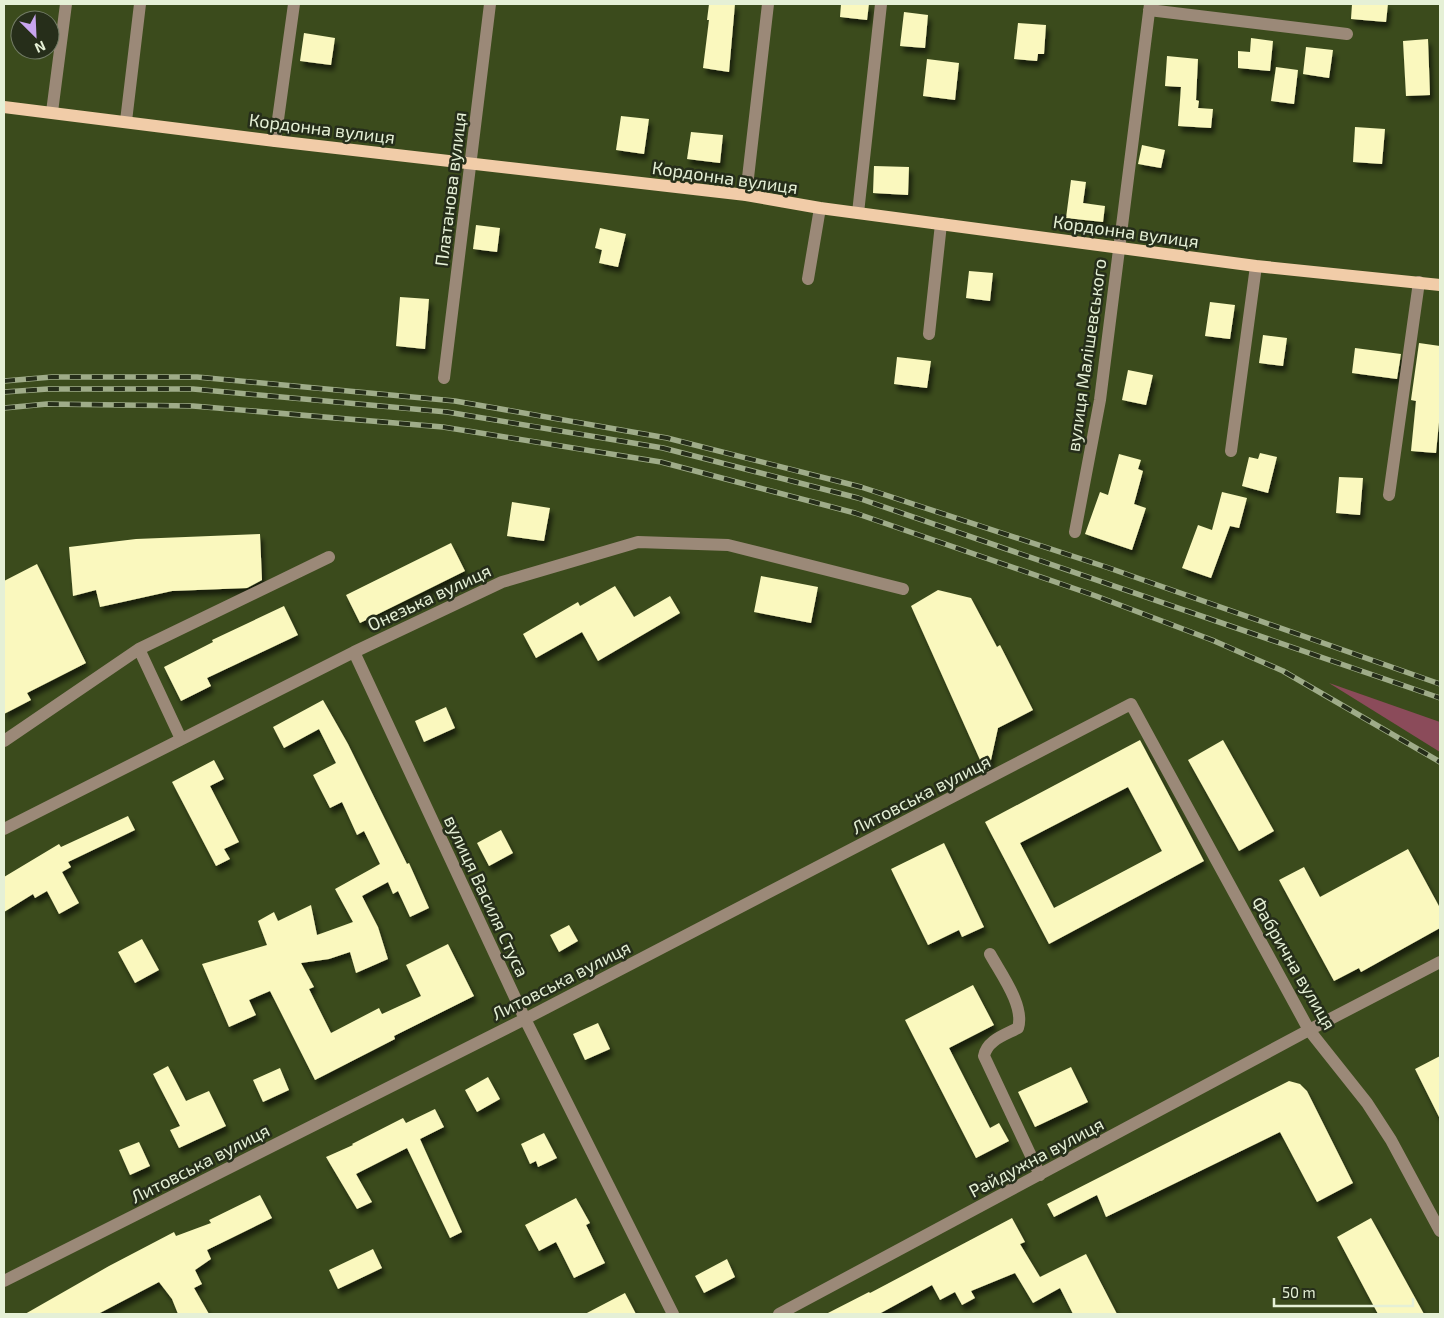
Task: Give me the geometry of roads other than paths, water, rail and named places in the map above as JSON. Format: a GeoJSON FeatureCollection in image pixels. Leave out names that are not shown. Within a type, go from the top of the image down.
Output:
{"type":"FeatureCollection","features":[{"type":"Feature","properties":{"kind":"main road","name":"Кордонна вулиця"},"geometry":{"type":"LineString","coordinates":[[4,107],[275,141],[746,195],[820,208],[1256,266],[1440,285]]}},
{"type":"Feature","properties":{"kind":"street"},"geometry":{"type":"LineString","coordinates":[[52,112],[66,4]]}},
{"type":"Feature","properties":{"kind":"street"},"geometry":{"type":"LineString","coordinates":[[126,121],[140,4]]}},
{"type":"Feature","properties":{"kind":"street"},"geometry":{"type":"LineString","coordinates":[[275,141],[294,4]]}},
{"type":"Feature","properties":{"kind":"street","name":"Платанова вулиця"},"geometry":{"type":"LineString","coordinates":[[444,378],[490,4]]}},
{"type":"Feature","properties":{"kind":"street"},"geometry":{"type":"LineString","coordinates":[[746,195],[768,4]]}},
{"type":"Feature","properties":{"kind":"street"},"geometry":{"type":"LineString","coordinates":[[858,213],[881,4]]}},
{"type":"Feature","properties":{"kind":"street"},"geometry":{"type":"LineString","coordinates":[[1149,7],[1347,34]]}},
{"type":"Feature","properties":{"kind":"street","name":"вулиця Малішевського"},"geometry":{"type":"LineString","coordinates":[[1075,532],[1100,400],[1149,7]]}},
{"type":"Feature","properties":{"kind":"street"},"geometry":{"type":"LineString","coordinates":[[808,279],[820,208]]}},
{"type":"Feature","properties":{"kind":"street"},"geometry":{"type":"LineString","coordinates":[[929,334],[941,224]]}},
{"type":"Feature","properties":{"kind":"street"},"geometry":{"type":"LineString","coordinates":[[1231,451],[1256,266]]}},
{"type":"Feature","properties":{"kind":"street"},"geometry":{"type":"LineString","coordinates":[[1389,495],[1419,282]]}},
{"type":"Feature","properties":{"kind":"street","name":"Онезька вулиця"},"geometry":{"type":"LineString","coordinates":[[4,829],[354,652],[502,582],[638,542],[728,545],[903,589]]}},
{"type":"Feature","properties":{"kind":"street"},"geometry":{"type":"LineString","coordinates":[[4,741],[139,649],[329,557]]}},
{"type":"Feature","properties":{"kind":"street"},"geometry":{"type":"LineString","coordinates":[[139,649],[181,739]]}},
{"type":"Feature","properties":{"kind":"street","name":"вулиця Василя Стуса"},"geometry":{"type":"LineString","coordinates":[[354,652],[525,1019],[673,1314]]}},
{"type":"Feature","properties":{"kind":"street","name":"Литовська вулиця"},"geometry":{"type":"LineString","coordinates":[[4,1281],[525,1019],[1131,704]]}},
{"type":"Feature","properties":{"kind":"street","name":"Фабрична вулиця"},"geometry":{"type":"LineString","coordinates":[[1131,704],[1310,1030],[1366,1103],[1391,1140],[1440,1231]]}},
{"type":"Feature","properties":{"kind":"street"},"geometry":{"type":"LineString","coordinates":[[990,954],[1018,1006],[1021,1020],[1018,1028],[990,1043],[985,1049],[984,1056],[1040,1175]]}},
{"type":"Feature","properties":{"kind":"street","name":"Райдужна вулиця"},"geometry":{"type":"LineString","coordinates":[[779,1314],[1440,962]]}},
{"type":"Feature","properties":{"kind":"railway"},"geometry":{"type":"LineString","coordinates":[[4,381],[52,377],[197,377],[455,401],[667,438],[861,487],[1109,568],[1440,684]]}},
{"type":"Feature","properties":{"kind":"railway"},"geometry":{"type":"LineString","coordinates":[[4,392],[48,389],[193,389],[447,412],[663,448],[858,498],[1440,698]]}},
{"type":"Feature","properties":{"kind":"railway"},"geometry":{"type":"LineString","coordinates":[[4,408],[47,404],[193,406],[443,427],[661,462],[855,513],[1096,596],[1212,640],[1283,671],[1440,762]]}}]}
